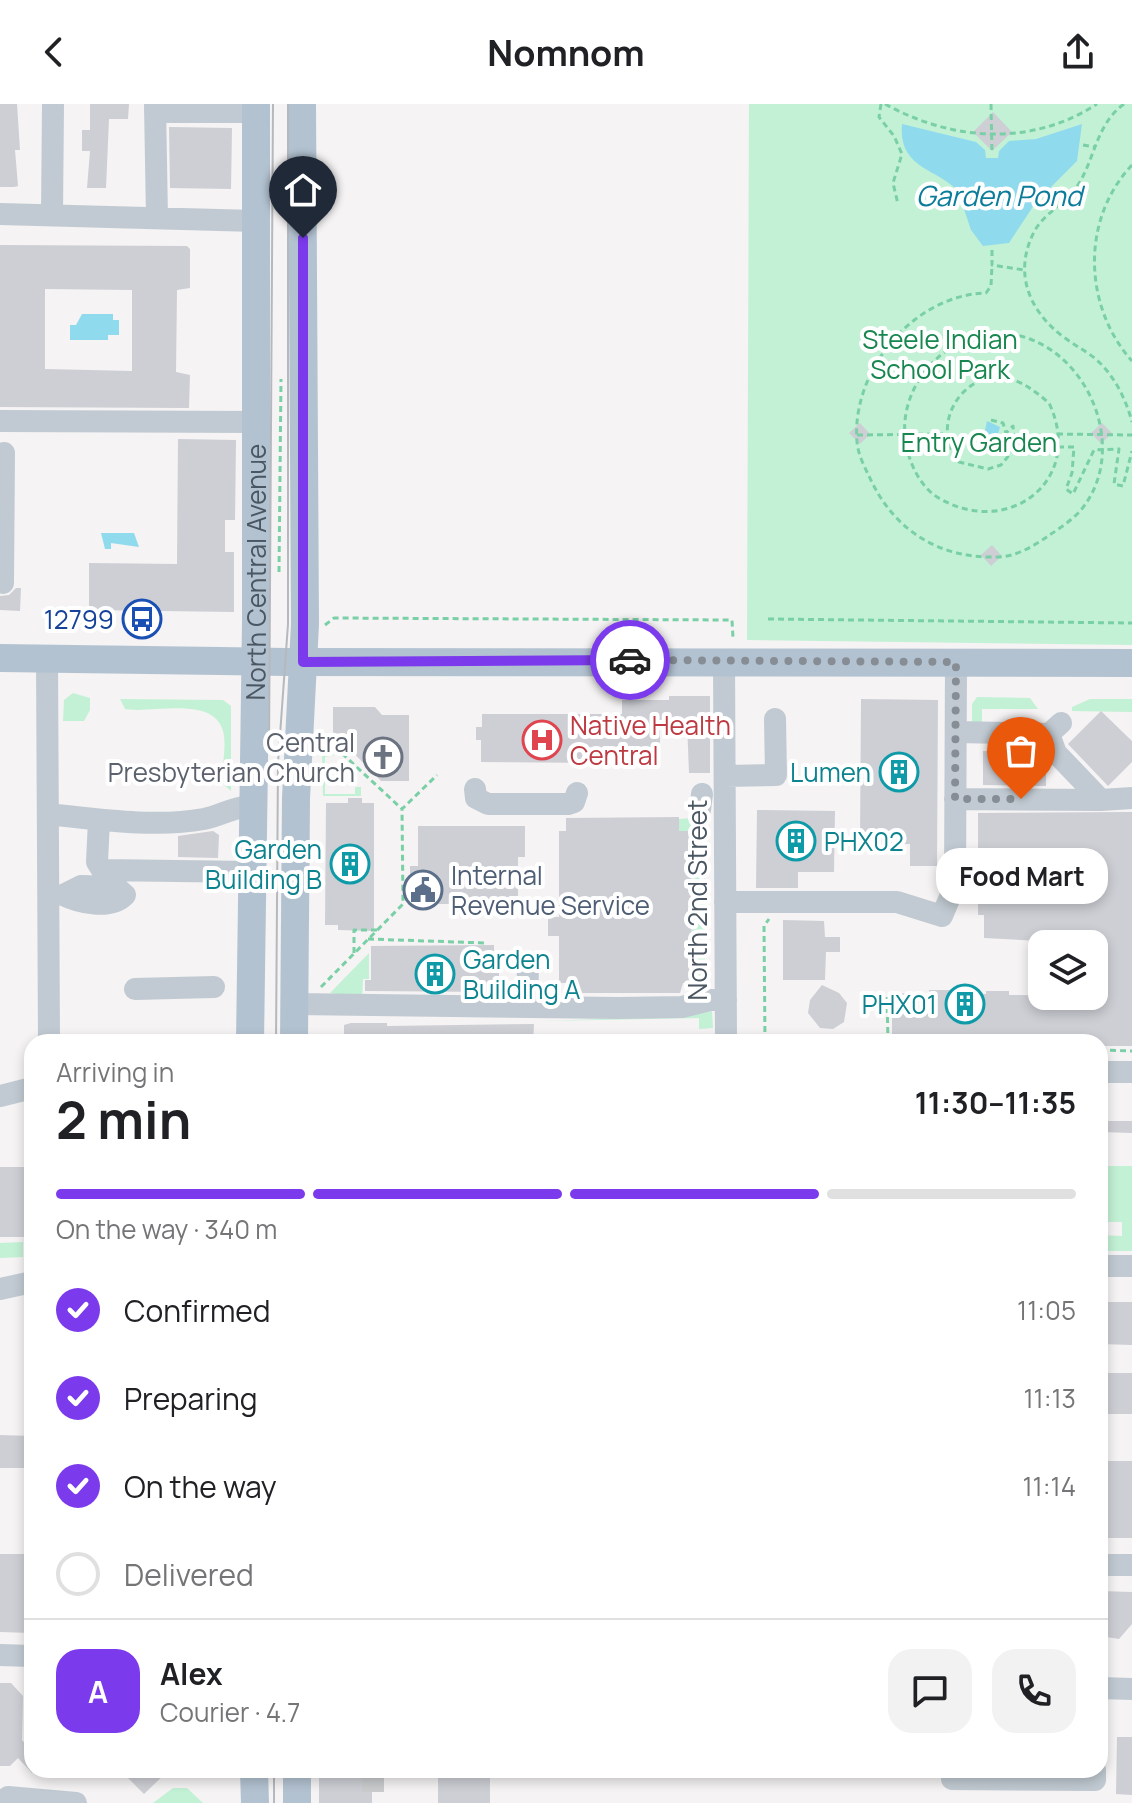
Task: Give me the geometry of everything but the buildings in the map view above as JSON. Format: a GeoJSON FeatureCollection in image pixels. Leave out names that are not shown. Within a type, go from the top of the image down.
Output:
{"type":"FeatureCollection","features":[{"type":"Feature","properties":{"kind":"main road","name":"North Central Avenue"},"geometry":{"type":"LineString","coordinates":[[250,1034],[244,872],[252,806],[279,662],[302,104]]}},
{"type":"Feature","properties":{"kind":"main road","name":"North Central Avenue"},"geometry":{"type":"LineString","coordinates":[[256,108],[255,422],[296,798],[304,999],[296,1034]]}},
{"type":"Feature","properties":{"kind":"main road"},"geometry":{"type":"LineString","coordinates":[[0,658],[279,662],[728,649],[956,662],[1132,663]]}},
{"type":"Feature","properties":{"kind":"main road"},"geometry":{"type":"LineString","coordinates":[[254,1778],[255,1803]]}},
{"type":"Feature","properties":{"kind":"main road"},"geometry":{"type":"LineString","coordinates":[[297,1778],[297,1803]]}},
{"type":"Feature","properties":{"kind":"street"},"geometry":{"type":"LineString","coordinates":[[52,215],[53,104]]}},
{"type":"Feature","properties":{"kind":"street"},"geometry":{"type":"LineString","coordinates":[[157,218],[155,108],[256,108]]}},
{"type":"Feature","properties":{"kind":"street"},"geometry":{"type":"LineString","coordinates":[[0,214],[255,221]]}},
{"type":"Feature","properties":{"kind":"street"},"geometry":{"type":"LineString","coordinates":[[0,421],[255,422]]}},
{"type":"Feature","properties":{"kind":"street"},"geometry":{"type":"LineString","coordinates":[[3,583],[4,453]]}},
{"type":"Feature","properties":{"kind":"street","name":"North 2nd Street"},"geometry":{"type":"LineString","coordinates":[[726,1034],[728,649]]}},
{"type":"Feature","properties":{"kind":"street"},"geometry":{"type":"LineString","coordinates":[[47,658],[49,1034]]}},
{"type":"Feature","properties":{"kind":"street"},"geometry":{"type":"LineString","coordinates":[[725,902],[897,902],[942,916],[955,885],[956,662]]}},
{"type":"Feature","properties":{"kind":"street"},"geometry":{"type":"LineString","coordinates":[[725,776],[776,775],[775,719]]}},
{"type":"Feature","properties":{"kind":"street"},"geometry":{"type":"LineString","coordinates":[[956,732],[1055,729],[1056,753],[1101,800]]}},
{"type":"Feature","properties":{"kind":"street"},"geometry":{"type":"LineString","coordinates":[[475,789],[476,798],[488,804],[568,804],[574,802],[577,793]]}},
{"type":"Feature","properties":{"kind":"street"},"geometry":{"type":"LineString","coordinates":[[955,799],[1132,798]]}},
{"type":"Feature","properties":{"kind":"street"},"geometry":{"type":"LineString","coordinates":[[48,814],[98,827],[204,819],[238,806],[252,806]]}},
{"type":"Feature","properties":{"kind":"street"},"geometry":{"type":"LineString","coordinates":[[98,827],[97,862],[106,872],[244,872]]}},
{"type":"Feature","properties":{"kind":"street"},"geometry":{"type":"LineString","coordinates":[[527,1007],[528,967]]}},
{"type":"Feature","properties":{"kind":"street"},"geometry":{"type":"LineString","coordinates":[[135,989],[214,987]]}},
{"type":"Feature","properties":{"kind":"street"},"geometry":{"type":"LineString","coordinates":[[304,999],[527,1007],[726,1000]]}},
{"type":"Feature","properties":{"kind":"street"},"geometry":{"type":"LineString","coordinates":[[1108,1072],[1132,1072]]}},
{"type":"Feature","properties":{"kind":"street"},"geometry":{"type":"LineString","coordinates":[[0,1096],[24,1090]]}},
{"type":"Feature","properties":{"kind":"street"},"geometry":{"type":"LineString","coordinates":[[1108,1266],[1132,1266]]}},
{"type":"Feature","properties":{"kind":"street"},"geometry":{"type":"LineString","coordinates":[[1,1288],[24,1284]]}},
{"type":"Feature","properties":{"kind":"street"},"geometry":{"type":"LineString","coordinates":[[1108,1565],[1132,1565]]}},
{"type":"Feature","properties":{"kind":"street"},"geometry":{"type":"LineString","coordinates":[[0,1655],[24,1656]]}},
{"type":"Feature","properties":{"kind":"street"},"geometry":{"type":"LineString","coordinates":[[1108,1688],[1132,1689]]}},
{"type":"Feature","properties":{"kind":"street"},"geometry":{"type":"LineString","coordinates":[[952,1778],[1095,1778]]}},
{"type":"Feature","properties":{"kind":"street"},"geometry":{"type":"LineString","coordinates":[[0,1803],[8,1797],[70,1800],[76,1803]]}},
{"type":"Feature","properties":{"kind":"path"},"geometry":{"type":"LineString","coordinates":[[898,204],[893,183],[902,154],[894,136],[879,117],[883,104],[918,123],[946,131],[991,134],[1040,130],[1097,104]]}},
{"type":"Feature","properties":{"kind":"path"},"geometry":{"type":"LineString","coordinates":[[992,104],[992,154]]}},
{"type":"Feature","properties":{"kind":"path"},"geometry":{"type":"LineString","coordinates":[[1124,104],[1116,106],[1103,125],[1081,181],[1068,200],[1048,214],[1034,232],[1024,270],[1030,301],[1048,325],[1100,363],[1120,390],[1132,422]]}},
{"type":"Feature","properties":{"kind":"path"},"geometry":{"type":"LineString","coordinates":[[1083,145],[1095,147]]}},
{"type":"Feature","properties":{"kind":"path"},"geometry":{"type":"LineString","coordinates":[[1132,165],[1105,204],[1095,241],[1094,271],[1097,297],[1111,329],[1132,361]]}},
{"type":"Feature","properties":{"kind":"path"},"geometry":{"type":"LineString","coordinates":[[991,420],[1003,423],[1006,433],[1013,426],[1014,437],[1009,445],[1015,448],[996,467],[980,469],[959,462],[947,434],[949,414],[960,395],[978,382],[1004,378],[1024,384],[1049,403],[1058,447],[1053,474],[1039,492],[1024,503],[1001,512],[979,513],[955,508],[932,494],[913,470],[903,436],[908,398],[932,360],[968,340],[1001,333],[1028,338],[1051,349],[1075,369],[1099,414],[1097,477],[1080,510],[1042,540],[1001,557],[937,548],[912,534],[887,511],[874,488],[857,445],[863,396],[886,347],[933,308],[986,293],[991,286],[992,250]]}},
{"type":"Feature","properties":{"kind":"path"},"geometry":{"type":"LineString","coordinates":[[992,265],[1024,270]]}},
{"type":"Feature","properties":{"kind":"path"},"geometry":{"type":"LineString","coordinates":[[279,516],[281,365]]}},
{"type":"Feature","properties":{"kind":"path"},"geometry":{"type":"LineString","coordinates":[[857,435],[947,434]]}},
{"type":"Feature","properties":{"kind":"path"},"geometry":{"type":"LineString","coordinates":[[1057,434],[1132,435]]}},
{"type":"Feature","properties":{"kind":"path"},"geometry":{"type":"LineString","coordinates":[[1058,447],[1074,447],[1072,473],[1066,489],[1073,494],[1094,450],[1119,449],[1114,484],[1123,486],[1132,451]]}},
{"type":"Feature","properties":{"kind":"path"},"geometry":{"type":"LineString","coordinates":[[323,626],[334,618],[732,620],[728,649]]}},
{"type":"Feature","properties":{"kind":"path"},"geometry":{"type":"LineString","coordinates":[[768,619],[1132,623]]}},
{"type":"Feature","properties":{"kind":"path"},"geometry":{"type":"LineString","coordinates":[[320,733],[402,809]]}},
{"type":"Feature","properties":{"kind":"path"},"geometry":{"type":"LineString","coordinates":[[304,999],[403,904],[402,809],[437,775]]}},
{"type":"Feature","properties":{"kind":"path"},"geometry":{"type":"LineString","coordinates":[[765,1034],[764,926],[772,915]]}},
{"type":"Feature","properties":{"kind":"path"},"geometry":{"type":"LineString","coordinates":[[354,953],[354,930],[377,930]]}},
{"type":"Feature","properties":{"kind":"path"},"geometry":{"type":"LineString","coordinates":[[368,939],[486,943]]}},
{"type":"Feature","properties":{"kind":"path"},"geometry":{"type":"LineString","coordinates":[[887,997],[888,1034]]}},
{"type":"Feature","properties":{"kind":"path"},"geometry":{"type":"LineString","coordinates":[[1108,1050],[1132,1051]]}},
{"type":"Feature","properties":{"kind":"green space","name":"Steele Indian School Park"},"geometry":{"type":"Polygon","coordinates":[[[749,104],[1132,104],[1132,645],[747,640],[749,104]]]}},
{"type":"Feature","properties":{"kind":"green space"},"geometry":{"type":"Polygon","coordinates":[[[73,693],[90,698],[90,710],[84,721],[63,721],[64,700],[73,693]]]}},
{"type":"Feature","properties":{"kind":"green space"},"geometry":{"type":"Polygon","coordinates":[[[977,697],[1030,698],[1038,709],[982,709],[982,723],[972,723],[972,704],[977,697]]]}},
{"type":"Feature","properties":{"kind":"green space"},"geometry":{"type":"Polygon","coordinates":[[[120,699],[223,700],[231,706],[231,791],[221,782],[225,743],[217,720],[207,713],[180,708],[125,709],[120,699]]]}},
{"type":"Feature","properties":{"kind":"green space"},"geometry":{"type":"Polygon","coordinates":[[[1090,699],[1132,699],[1132,712],[1072,711],[1072,707],[1090,699]]]}},
{"type":"Feature","properties":{"kind":"green space"},"geometry":{"type":"Polygon","coordinates":[[[322,753],[335,755],[325,757],[325,794],[355,794],[355,787],[361,787],[361,796],[323,796],[322,753]]]}},
{"type":"Feature","properties":{"kind":"green space"},"geometry":{"type":"Polygon","coordinates":[[[706,817],[705,981],[691,980],[692,832],[679,831],[679,819],[706,817]]]}},
{"type":"Feature","properties":{"kind":"green space"},"geometry":{"type":"Polygon","coordinates":[[[369,953],[369,979],[363,979],[362,999],[330,993],[369,953]]]}},
{"type":"Feature","properties":{"kind":"green space"},"geometry":{"type":"Polygon","coordinates":[[[712,1011],[713,1028],[699,1029],[699,1018],[542,1021],[687,1016],[712,1011]]]}},
{"type":"Feature","properties":{"kind":"green space"},"geometry":{"type":"Polygon","coordinates":[[[1108,1166],[1132,1166],[1132,1251],[1108,1251],[1108,1235],[1122,1236],[1122,1222],[1108,1222],[1108,1166]]]}},
{"type":"Feature","properties":{"kind":"green space"},"geometry":{"type":"Polygon","coordinates":[[[23,1242],[23,1257],[0,1258],[0,1243],[23,1242]]]}},
{"type":"Feature","properties":{"kind":"green space"},"geometry":{"type":"Polygon","coordinates":[[[173,1788],[187,1788],[203,1803],[153,1803],[173,1788]]]}},
{"type":"Feature","properties":{"kind":"water","name":"Garden Pond"},"geometry":{"type":"Polygon","coordinates":[[[902,124],[976,142],[985,150],[986,158],[998,158],[999,151],[1009,141],[1036,139],[1082,124],[1077,161],[1036,202],[1009,243],[983,246],[971,230],[958,191],[912,159],[906,150],[902,124]]]}},
{"type":"Feature","properties":{"kind":"water"},"geometry":{"type":"Polygon","coordinates":[[[82,314],[113,314],[113,320],[119,320],[119,335],[108,335],[108,340],[70,340],[70,325],[76,325],[82,314]]]}},
{"type":"Feature","properties":{"kind":"water"},"geometry":{"type":"Polygon","coordinates":[[[987,421],[1000,427],[995,445],[986,444],[980,436],[984,435],[987,421]]]}},
{"type":"Feature","properties":{"kind":"water"},"geometry":{"type":"Polygon","coordinates":[[[101,533],[134,533],[139,547],[111,543],[111,549],[105,549],[101,533]]]}},
{"type":"Feature","properties":{"kind":"tunnel"},"geometry":{"type":"LineString","coordinates":[[373,1778],[373,1803]]}},
{"type":"Feature","properties":{"kind":"tram line"},"geometry":{"type":"LineString","coordinates":[[269,748],[273,104]]}},
{"type":"Feature","properties":{"kind":"tram line"},"geometry":{"type":"LineString","coordinates":[[276,1034],[278,763],[288,624],[288,104]]}},
{"type":"Feature","properties":{"kind":"tram line"},"geometry":{"type":"LineString","coordinates":[[274,1778],[274,1803]]}},
{"type":"Feature","properties":{"kind":"way so far"},"geometry":{"type":"LineString","coordinates":[[630,660],[956,662],[955,799],[1021,799]]}},
{"type":"Feature","properties":{"kind":"place","name":"12799"},"geometry":{"type":"Point","coordinates":[142,619]}},
{"type":"Feature","properties":{"kind":"place","name":"Native Health Central"},"geometry":{"type":"Point","coordinates":[542,740]}},
{"type":"Feature","properties":{"kind":"place","name":"Central Presbyterian Church"},"geometry":{"type":"Point","coordinates":[383,757]}},
{"type":"Feature","properties":{"kind":"place","name":"Lumen"},"geometry":{"type":"Point","coordinates":[899,772]}},
{"type":"Feature","properties":{"kind":"place","name":"Food Mart"},"geometry":{"type":"Point","coordinates":[1021,799]}},
{"type":"Feature","properties":{"kind":"place","name":"PHX02"},"geometry":{"type":"Point","coordinates":[796,841]}},
{"type":"Feature","properties":{"kind":"place","name":"Garden Building B"},"geometry":{"type":"Point","coordinates":[350,864]}},
{"type":"Feature","properties":{"kind":"place","name":"Internal Revenue Service"},"geometry":{"type":"Point","coordinates":[423,890]}},
{"type":"Feature","properties":{"kind":"place","name":"Garden Building A"},"geometry":{"type":"Point","coordinates":[435,974]}},
{"type":"Feature","properties":{"kind":"place","name":"PHX01"},"geometry":{"type":"Point","coordinates":[965,1004]}},
{"type":"Feature","properties":{"kind":"route"},"geometry":{"type":"LineString","coordinates":[[303,238],[303,662],[630,660]]}},
{"type":"Feature","properties":{"kind":"park label","name":"Entry Garden"},"geometry":{"type":"Point","coordinates":[979,442]}}]}
